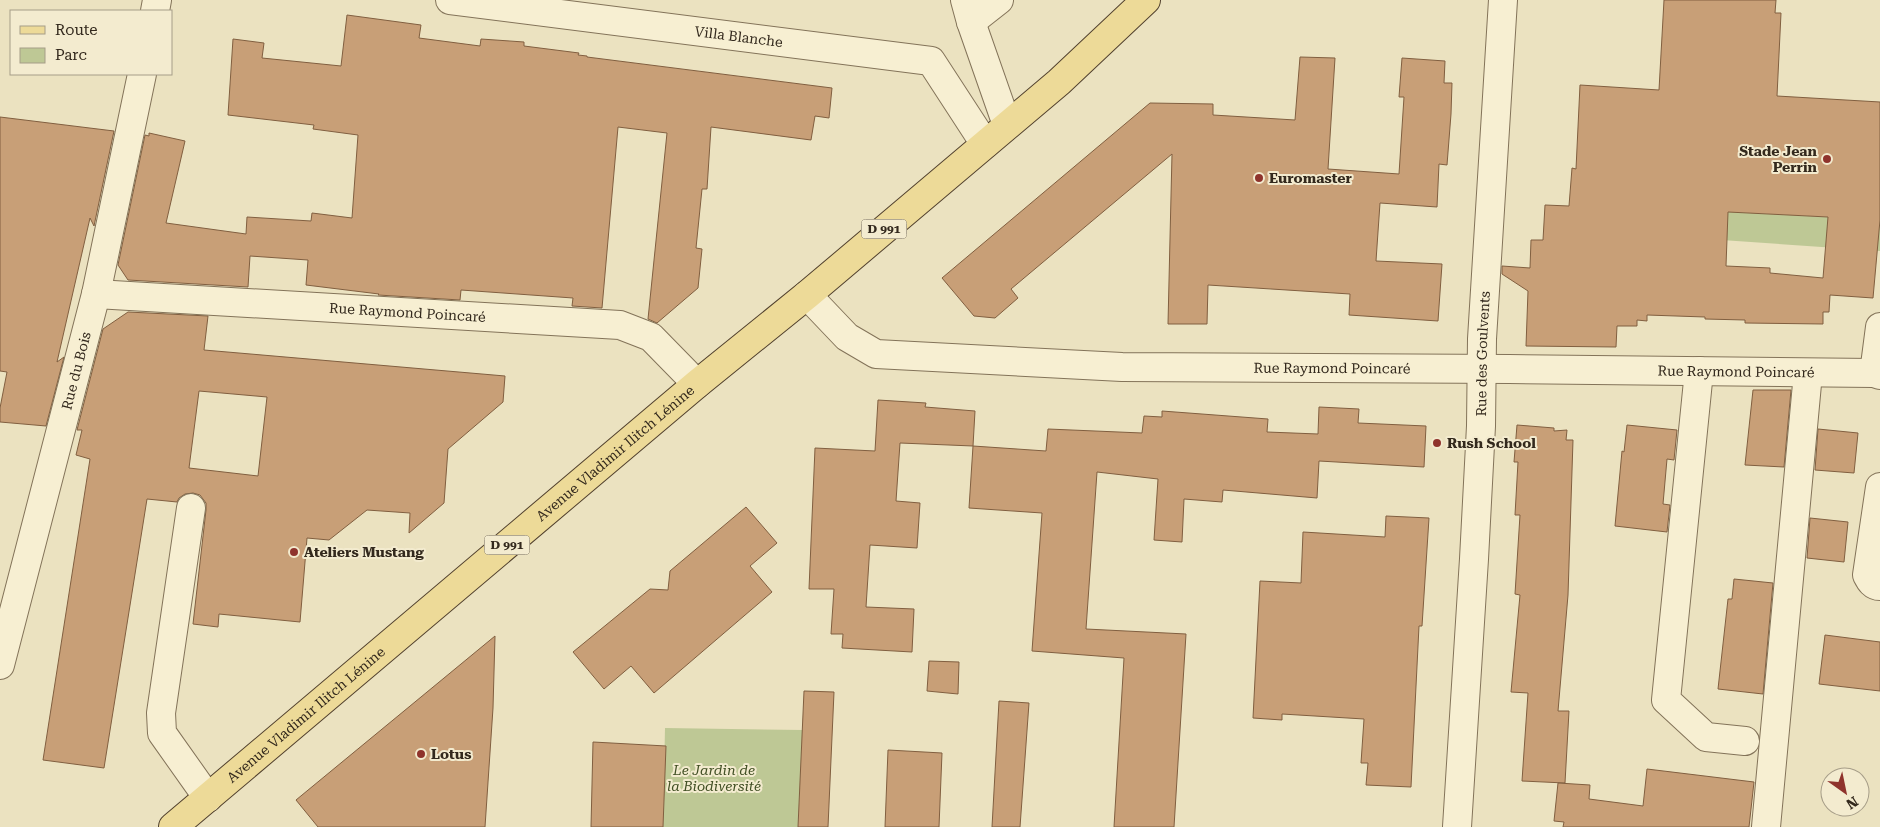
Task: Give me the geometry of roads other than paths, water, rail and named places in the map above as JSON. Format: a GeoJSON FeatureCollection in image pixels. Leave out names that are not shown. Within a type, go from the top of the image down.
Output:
{"type":"FeatureCollection","features":[{"type":"Feature","properties":{"kind":"main road","name":"Avenue Vladimir Ilitch Lénine"},"geometry":{"type":"LineString","coordinates":[[1059,82],[1146,0]]}},
{"type":"Feature","properties":{"kind":"main road","name":"Avenue Vladimir Ilitch Lénine"},"geometry":{"type":"LineString","coordinates":[[173,827],[1007,125],[1059,82],[1168,0]]}},
{"type":"Feature","properties":{"kind":"street","name":"Villa Blanche"},"geometry":{"type":"LineString","coordinates":[[450,0],[931,61],[985,144]]}},
{"type":"Feature","properties":{"kind":"street"},"geometry":{"type":"LineString","coordinates":[[999,0],[968,11],[1007,125]]}},
{"type":"Feature","properties":{"kind":"street","name":"Rue des Goulvents"},"geometry":{"type":"LineString","coordinates":[[1457,827],[1476,531],[1481,426],[1481,369],[1503,0]]}},
{"type":"Feature","properties":{"kind":"street","name":"Rue du Bois"},"geometry":{"type":"LineString","coordinates":[[0,665],[96,294],[142,75]]}},
{"type":"Feature","properties":{"kind":"street","name":"Rue Raymond Poincaré"},"geometry":{"type":"LineString","coordinates":[[96,294],[620,325],[651,337],[697,384]]}},
{"type":"Feature","properties":{"kind":"street","name":"Rue Raymond Poincaré"},"geometry":{"type":"LineString","coordinates":[[807,294],[847,337],[876,354],[1122,367],[1877,374]]}},
{"type":"Feature","properties":{"kind":"street"},"geometry":{"type":"LineString","coordinates":[[1877,374],[1880,327]]}},
{"type":"Feature","properties":{"kind":"street"},"geometry":{"type":"LineString","coordinates":[[1699,372],[1666,700],[1706,737],[1746,741]]}},
{"type":"Feature","properties":{"kind":"street"},"geometry":{"type":"LineString","coordinates":[[1766,827],[1808,373]]}},
{"type":"Feature","properties":{"kind":"street"},"geometry":{"type":"LineString","coordinates":[[1880,487],[1867,576],[1871,582],[1880,586]]}},
{"type":"Feature","properties":{"kind":"street"},"geometry":{"type":"LineString","coordinates":[[191,508],[161,713],[162,733],[208,798]]}},
{"type":"Feature","properties":{"kind":"place","name":"Stade Jean Perrin"},"geometry":{"type":"Point","coordinates":[1827,159]}},
{"type":"Feature","properties":{"kind":"place","name":"Euromaster"},"geometry":{"type":"Point","coordinates":[1259,178]}},
{"type":"Feature","properties":{"kind":"place","name":"Rush School"},"geometry":{"type":"Point","coordinates":[1437,443]}},
{"type":"Feature","properties":{"kind":"place","name":"Ateliers Mustang"},"geometry":{"type":"Point","coordinates":[294,552]}},
{"type":"Feature","properties":{"kind":"place","name":"Lotus"},"geometry":{"type":"Point","coordinates":[421,754]}},
{"type":"Feature","properties":{"kind":"park label","name":"Le Jardin de la Biodiversité"},"geometry":{"type":"Point","coordinates":[714,778]}}]}
